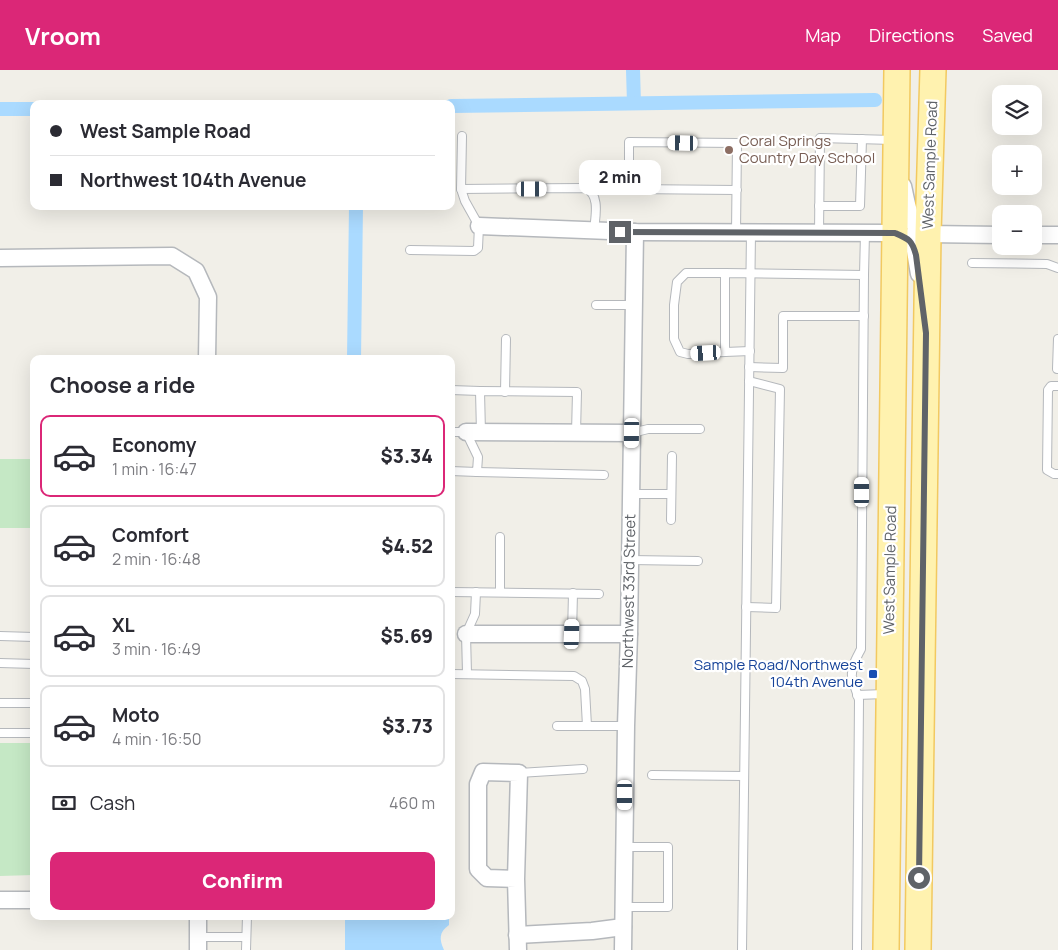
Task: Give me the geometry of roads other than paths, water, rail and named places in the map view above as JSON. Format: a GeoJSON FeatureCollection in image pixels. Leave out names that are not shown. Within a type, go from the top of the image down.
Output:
{"type":"FeatureCollection","features":[{"type":"Feature","properties":{"kind":"main road","name":"West Sample Road"},"geometry":{"type":"LineString","coordinates":[[886,950],[897,70]]}},
{"type":"Feature","properties":{"kind":"main road","name":"West Sample Road"},"geometry":{"type":"LineString","coordinates":[[918,950],[926,333],[933,70]]}},
{"type":"Feature","properties":{"kind":"main road"},"geometry":{"type":"LineString","coordinates":[[890,613],[910,685],[922,696]]}},
{"type":"Feature","properties":{"kind":"main road"},"geometry":{"type":"LineString","coordinates":[[889,694],[903,702],[909,711],[920,788]]}},
{"type":"Feature","properties":{"kind":"street"},"geometry":{"type":"LineString","coordinates":[[896,148],[910,216],[919,231],[928,234],[992,234]]}},
{"type":"Feature","properties":{"kind":"street"},"geometry":{"type":"LineString","coordinates":[[479,226],[635,232],[895,233],[908,238],[914,245],[926,333]]}},
{"type":"Feature","properties":{"kind":"street","name":"Northwest 33rd Street"},"geometry":{"type":"LineString","coordinates":[[624,950],[635,232]]}},
{"type":"Feature","properties":{"kind":"street"},"geometry":{"type":"LineString","coordinates":[[1042,235],[1058,235]]}},
{"type":"Feature","properties":{"kind":"street"},"geometry":{"type":"LineString","coordinates":[[0,258],[172,256],[196,271],[208,297],[207,355]]}},
{"type":"Feature","properties":{"kind":"street"},"geometry":{"type":"LineString","coordinates":[[466,432],[632,433]]}},
{"type":"Feature","properties":{"kind":"street"},"geometry":{"type":"LineString","coordinates":[[466,634],[629,634]]}},
{"type":"Feature","properties":{"kind":"street"},"geometry":{"type":"LineString","coordinates":[[516,879],[487,878],[478,869],[478,784],[483,772],[520,773],[516,879],[518,943],[624,927]]}},
{"type":"Feature","properties":{"kind":"street"},"geometry":{"type":"LineString","coordinates":[[0,900],[30,900]]}},
{"type":"Feature","properties":{"kind":"street"},"geometry":{"type":"LineString","coordinates":[[198,920],[198,944]]}},
{"type":"Feature","properties":{"kind":"lane"},"geometry":{"type":"LineString","coordinates":[[410,250],[474,251],[478,248],[479,226],[461,190],[462,136]]}},
{"type":"Feature","properties":{"kind":"lane"},"geometry":{"type":"LineString","coordinates":[[819,233],[820,138],[862,139],[896,148]]}},
{"type":"Feature","properties":{"kind":"lane"},"geometry":{"type":"LineString","coordinates":[[819,206],[860,206],[862,139]]}},
{"type":"Feature","properties":{"kind":"lane"},"geometry":{"type":"LineString","coordinates":[[737,190],[629,189],[629,142],[737,144],[737,190],[751,274],[742,950]]}},
{"type":"Feature","properties":{"kind":"lane"},"geometry":{"type":"LineString","coordinates":[[461,190],[585,188],[590,190],[595,199],[594,231]]}},
{"type":"Feature","properties":{"kind":"lane"},"geometry":{"type":"LineString","coordinates":[[857,950],[859,700],[852,676],[856,658],[861,649],[865,233]]}},
{"type":"Feature","properties":{"kind":"lane"},"geometry":{"type":"LineString","coordinates":[[972,262],[1047,264],[1058,268]]}},
{"type":"Feature","properties":{"kind":"lane"},"geometry":{"type":"LineString","coordinates":[[750,352],[688,354],[680,352],[674,339],[674,306],[677,282],[686,273],[864,275]]}},
{"type":"Feature","properties":{"kind":"lane"},"geometry":{"type":"LineString","coordinates":[[724,352],[725,273]]}},
{"type":"Feature","properties":{"kind":"lane"},"geometry":{"type":"LineString","coordinates":[[596,305],[634,305]]}},
{"type":"Feature","properties":{"kind":"lane"},"geometry":{"type":"LineString","coordinates":[[750,368],[783,368],[783,316],[864,316]]}},
{"type":"Feature","properties":{"kind":"lane"},"geometry":{"type":"LineString","coordinates":[[505,392],[506,339]]}},
{"type":"Feature","properties":{"kind":"lane"},"geometry":{"type":"LineString","coordinates":[[1058,339],[1058,369]]}},
{"type":"Feature","properties":{"kind":"lane"},"geometry":{"type":"LineString","coordinates":[[746,607],[776,608],[780,388],[749,381]]}},
{"type":"Feature","properties":{"kind":"lane"},"geometry":{"type":"LineString","coordinates":[[1058,386],[1051,386],[1048,390],[1047,470],[1058,474]]}},
{"type":"Feature","properties":{"kind":"lane"},"geometry":{"type":"LineString","coordinates":[[455,390],[577,392],[576,433]]}},
{"type":"Feature","properties":{"kind":"lane"},"geometry":{"type":"LineString","coordinates":[[477,472],[478,457],[466,432],[480,391]]}},
{"type":"Feature","properties":{"kind":"lane"},"geometry":{"type":"LineString","coordinates":[[632,433],[648,429],[700,429]]}},
{"type":"Feature","properties":{"kind":"lane"},"geometry":{"type":"LineString","coordinates":[[671,520],[672,456]]}},
{"type":"Feature","properties":{"kind":"lane"},"geometry":{"type":"LineString","coordinates":[[455,471],[604,475]]}},
{"type":"Feature","properties":{"kind":"lane"},"geometry":{"type":"LineString","coordinates":[[631,494],[671,494]]}},
{"type":"Feature","properties":{"kind":"lane"},"geometry":{"type":"LineString","coordinates":[[500,537],[500,592]]}},
{"type":"Feature","properties":{"kind":"lane"},"geometry":{"type":"LineString","coordinates":[[630,560],[698,561]]}},
{"type":"Feature","properties":{"kind":"lane"},"geometry":{"type":"LineString","coordinates":[[455,592],[599,594]]}},
{"type":"Feature","properties":{"kind":"lane"},"geometry":{"type":"LineString","coordinates":[[467,674],[466,634],[474,614],[476,592]]}},
{"type":"Feature","properties":{"kind":"lane"},"geometry":{"type":"LineString","coordinates":[[572,634],[573,594]]}},
{"type":"Feature","properties":{"kind":"lane"},"geometry":{"type":"LineString","coordinates":[[0,636],[30,637]]}},
{"type":"Feature","properties":{"kind":"lane"},"geometry":{"type":"LineString","coordinates":[[0,663],[30,664]]}},
{"type":"Feature","properties":{"kind":"lane"},"geometry":{"type":"LineString","coordinates":[[455,674],[574,676],[582,681],[585,689],[587,726]]}},
{"type":"Feature","properties":{"kind":"lane"},"geometry":{"type":"LineString","coordinates":[[858,695],[889,694]]}},
{"type":"Feature","properties":{"kind":"lane"},"geometry":{"type":"LineString","coordinates":[[0,703],[30,704]]}},
{"type":"Feature","properties":{"kind":"lane"},"geometry":{"type":"LineString","coordinates":[[557,726],[626,726]]}},
{"type":"Feature","properties":{"kind":"lane"},"geometry":{"type":"LineString","coordinates":[[0,733],[30,733]]}},
{"type":"Feature","properties":{"kind":"lane"},"geometry":{"type":"LineString","coordinates":[[520,773],[583,769]]}},
{"type":"Feature","properties":{"kind":"lane"},"geometry":{"type":"LineString","coordinates":[[652,775],[744,776]]}},
{"type":"Feature","properties":{"kind":"lane"},"geometry":{"type":"LineString","coordinates":[[624,907],[668,907],[668,847],[625,847]]}},
{"type":"Feature","properties":{"kind":"lane"},"geometry":{"type":"LineString","coordinates":[[246,950],[247,920]]}},
{"type":"Feature","properties":{"kind":"lane"},"geometry":{"type":"LineString","coordinates":[[198,944],[246,937]]}},
{"type":"Feature","properties":{"kind":"water"},"geometry":{"type":"Polygon","coordinates":[[[352,920],[449,920],[449,925],[443,930],[441,936],[444,950],[352,950],[352,920]]]}},
{"type":"Feature","properties":{"kind":"waterway"},"geometry":{"type":"LineString","coordinates":[[633,70],[634,103]]}},
{"type":"Feature","properties":{"kind":"waterway"},"geometry":{"type":"LineString","coordinates":[[455,106],[875,100]]}},
{"type":"Feature","properties":{"kind":"waterway"},"geometry":{"type":"LineString","coordinates":[[0,109],[30,109]]}},
{"type":"Feature","properties":{"kind":"waterway"},"geometry":{"type":"LineString","coordinates":[[354,355],[356,210]]}},
{"type":"Feature","properties":{"kind":"waterway"},"geometry":{"type":"LineString","coordinates":[[352,920],[352,950]]}},
{"type":"Feature","properties":{"kind":"place","name":"Coral Springs Country Day School"},"geometry":{"type":"Point","coordinates":[729,150]}},
{"type":"Feature","properties":{"kind":"place","name":"Sample Road/Northwest 104th Avenue"},"geometry":{"type":"Point","coordinates":[873,674]}}]}
